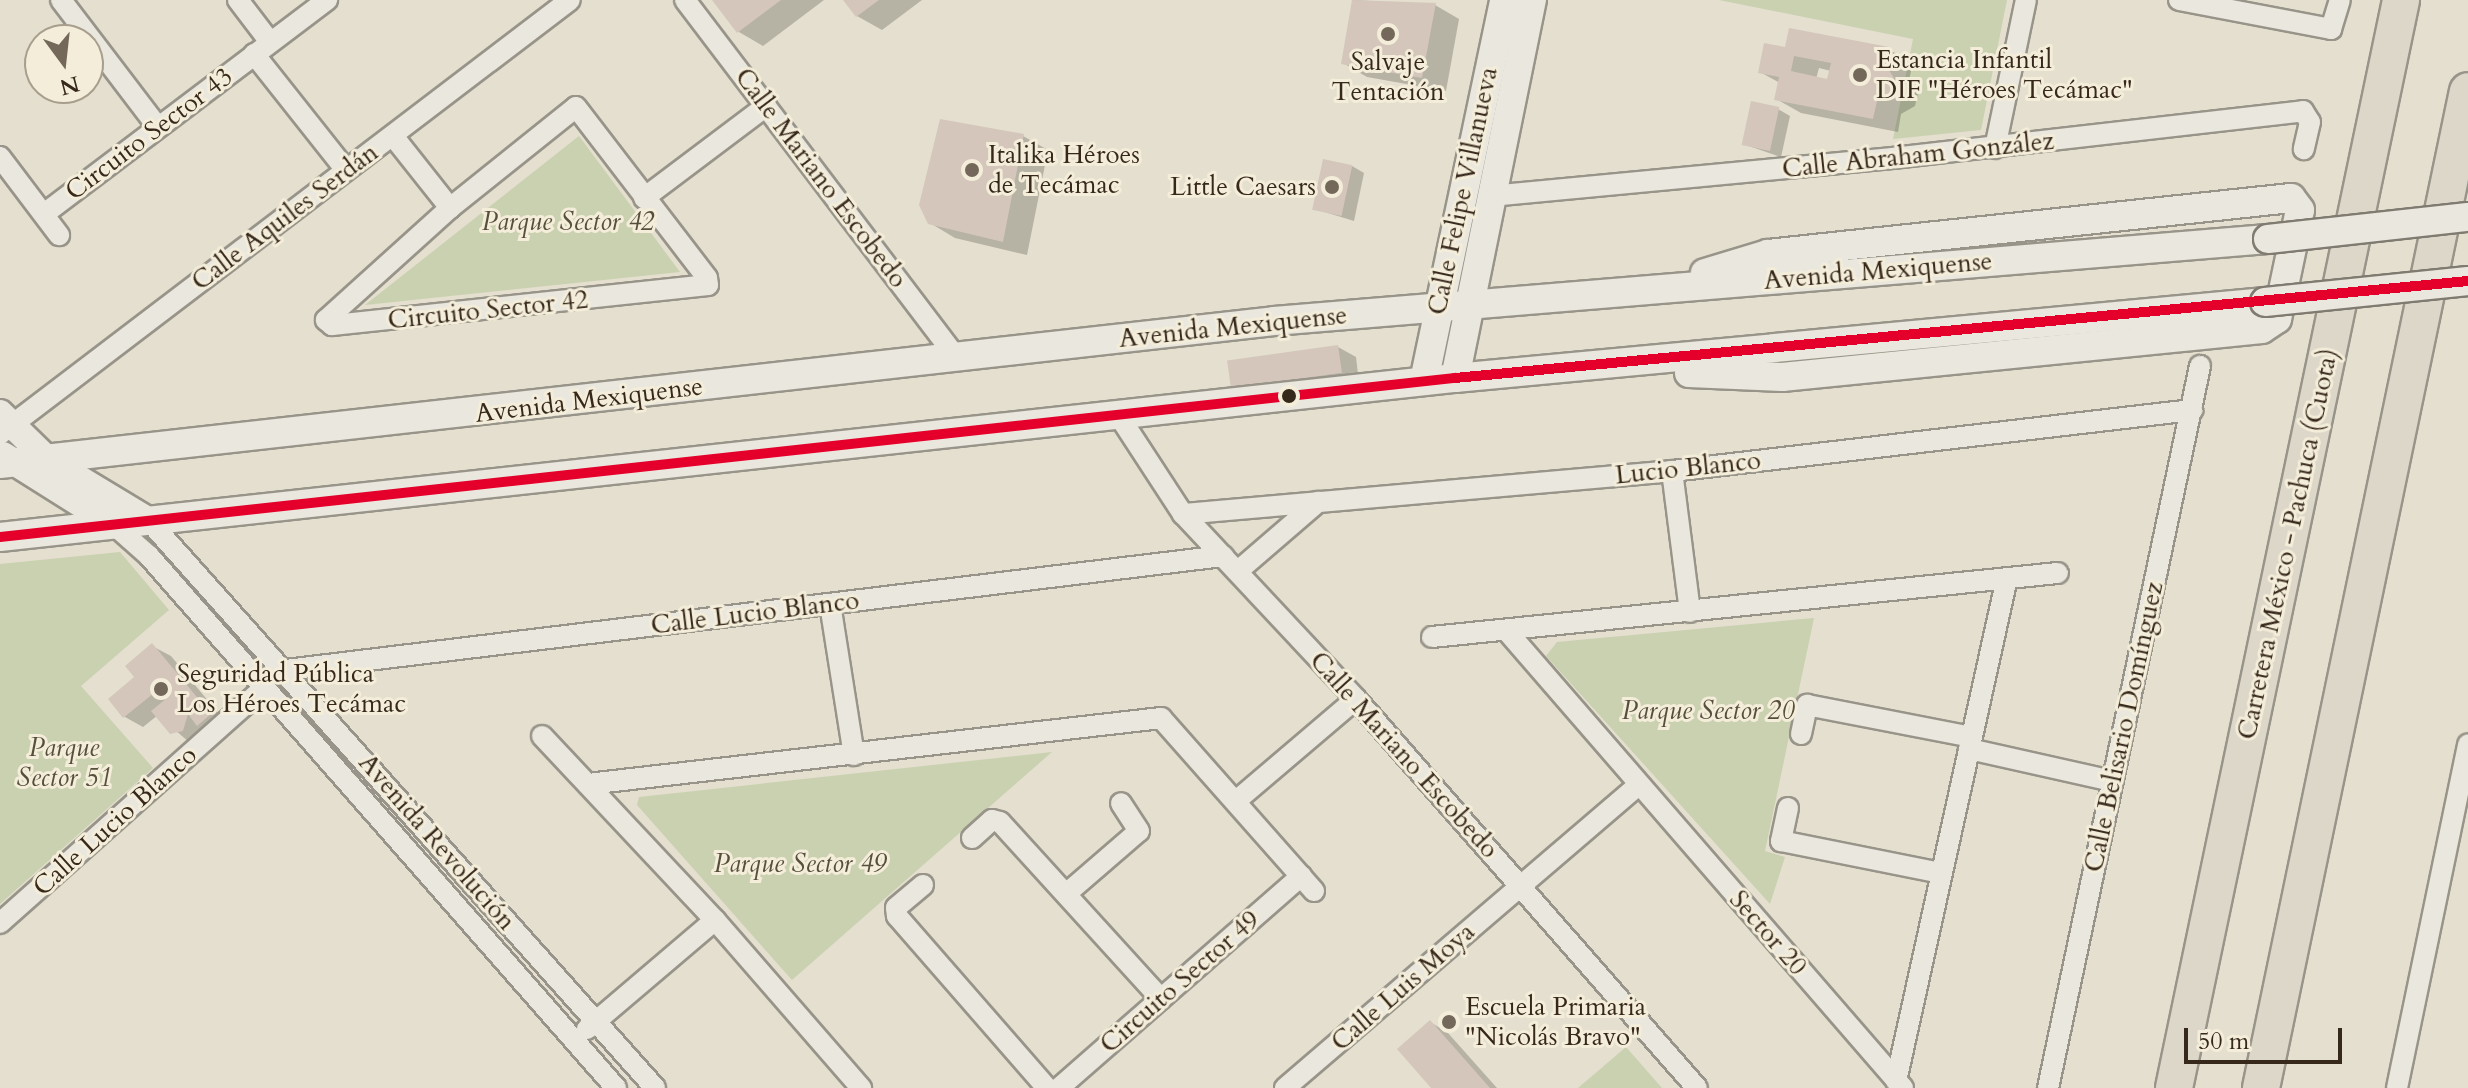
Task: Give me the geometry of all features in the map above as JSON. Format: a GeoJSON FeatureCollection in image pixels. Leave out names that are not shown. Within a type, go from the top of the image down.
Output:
{"type":"FeatureCollection","features":[{"type":"Feature","properties":{"kind":"highway","name":"Carretera México - Pachuca (Cuota)"},"geometry":{"type":"LineString","coordinates":[[2174,1088],[2401,0]]}},
{"type":"Feature","properties":{"kind":"highway"},"geometry":{"type":"LineString","coordinates":[[2261,1088],[2468,91]]}},
{"type":"Feature","properties":{"kind":"main road","name":"Calle Felipe Villanueva"},"geometry":{"type":"LineString","coordinates":[[1424,381],[1504,0]]}},
{"type":"Feature","properties":{"kind":"main road","name":"Calle Felipe Villanueva"},"geometry":{"type":"LineString","coordinates":[[1455,378],[1467,304],[1532,0]]}},
{"type":"Feature","properties":{"kind":"main road"},"geometry":{"type":"LineString","coordinates":[[1592,368],[1782,377],[2262,329],[2277,319],[2300,210],[2291,198],[1768,254],[1652,289]]}},
{"type":"Feature","properties":{"kind":"main road","name":"Avenida Mexiquense"},"geometry":{"type":"LineString","coordinates":[[4,460],[48,460],[956,357],[1467,304],[2268,239],[2468,217]]}},
{"type":"Feature","properties":{"kind":"main road"},"geometry":{"type":"LineString","coordinates":[[0,537],[1424,381],[1592,368],[2468,281]]}},
{"type":"Feature","properties":{"kind":"street"},"geometry":{"type":"LineString","coordinates":[[61,0],[157,126]]}},
{"type":"Feature","properties":{"kind":"street"},"geometry":{"type":"LineString","coordinates":[[238,0],[262,48]]}},
{"type":"Feature","properties":{"kind":"street","name":"Circuito Sector 43"},"geometry":{"type":"LineString","coordinates":[[44,214],[327,0]]}},
{"type":"Feature","properties":{"kind":"street","name":"Calle Aquiles Serdán"},"geometry":{"type":"LineString","coordinates":[[3,424],[393,136],[570,0]]}},
{"type":"Feature","properties":{"kind":"street","name":"Calle Mariano Escobedo"},"geometry":{"type":"LineString","coordinates":[[685,0],[956,357]]}},
{"type":"Feature","properties":{"kind":"street"},"geometry":{"type":"LineString","coordinates":[[1995,148],[2026,0]]}},
{"type":"Feature","properties":{"kind":"street"},"geometry":{"type":"LineString","coordinates":[[2179,0],[2331,29],[2340,0]]}},
{"type":"Feature","properties":{"kind":"street","name":"Circuito Sector 43"},"geometry":{"type":"LineString","coordinates":[[262,48],[346,170]]}},
{"type":"Feature","properties":{"kind":"street"},"geometry":{"type":"LineString","coordinates":[[644,198],[766,106]]}},
{"type":"Feature","properties":{"kind":"street","name":"Circuito Sector 42"},"geometry":{"type":"LineString","coordinates":[[576,107],[644,198],[707,278],[708,285],[699,290],[332,325],[326,320],[450,208],[576,107]]}},
{"type":"Feature","properties":{"kind":"street","name":"Calle Abraham González"},"geometry":{"type":"LineString","coordinates":[[1490,196],[1995,148],[2303,111],[2310,122],[2304,149]]}},
{"type":"Feature","properties":{"kind":"street"},"geometry":{"type":"LineString","coordinates":[[393,136],[450,208]]}},
{"type":"Feature","properties":{"kind":"street","name":"Circuito Sector 43"},"geometry":{"type":"LineString","coordinates":[[0,157],[59,235]]}},
{"type":"Feature","properties":{"kind":"street","name":"Calle Belisario Domínguez"},"geometry":{"type":"LineString","coordinates":[[2048,1088],[2200,366]]}},
{"type":"Feature","properties":{"kind":"street","name":"Lucio Blanco"},"geometry":{"type":"LineString","coordinates":[[1183,514],[1672,471],[2192,410]]}},
{"type":"Feature","properties":{"kind":"street","name":"Calle Mariano Escobedo"},"geometry":{"type":"LineString","coordinates":[[1119,416],[1183,514],[1356,699],[1697,1088]]}},
{"type":"Feature","properties":{"kind":"street","name":"Avenida Revolución"},"geometry":{"type":"LineString","coordinates":[[3,424],[48,460],[149,521],[286,670],[655,1088]]}},
{"type":"Feature","properties":{"kind":"street","name":"Avenida Revolución"},"geometry":{"type":"LineString","coordinates":[[4,460],[114,525],[149,556],[616,1088]]}},
{"type":"Feature","properties":{"kind":"street"},"geometry":{"type":"LineString","coordinates":[[1672,471],[1690,612]]}},
{"type":"Feature","properties":{"kind":"street"},"geometry":{"type":"LineString","coordinates":[[1238,571],[1318,502]]}},
{"type":"Feature","properties":{"kind":"street","name":"Calle Lucio Blanco"},"geometry":{"type":"LineString","coordinates":[[286,670],[1223,556]]}},
{"type":"Feature","properties":{"kind":"street"},"geometry":{"type":"LineString","coordinates":[[1432,637],[2058,573]]}},
{"type":"Feature","properties":{"kind":"street","name":"Sector 20"},"geometry":{"type":"LineString","coordinates":[[1900,1084],[1941,873],[2007,578]]}},
{"type":"Feature","properties":{"kind":"street"},"geometry":{"type":"LineString","coordinates":[[830,604],[854,755]]}},
{"type":"Feature","properties":{"kind":"street","name":"Sector 20"},"geometry":{"type":"LineString","coordinates":[[1506,630],[1900,1084]]}},
{"type":"Feature","properties":{"kind":"street","name":"Calle Lucio Blanco"},"geometry":{"type":"LineString","coordinates":[[0,923],[265,687]]}},
{"type":"Feature","properties":{"kind":"street"},"geometry":{"type":"LineString","coordinates":[[588,784],[1161,718],[1236,801],[1356,699]]}},
{"type":"Feature","properties":{"kind":"street"},"geometry":{"type":"LineString","coordinates":[[1801,734],[1807,705],[1970,743],[2112,781]]}},
{"type":"Feature","properties":{"kind":"street"},"geometry":{"type":"LineString","coordinates":[[542,736],[715,920],[861,1088]]}},
{"type":"Feature","properties":{"kind":"street"},"geometry":{"type":"LineString","coordinates":[[2397,1088],[2468,744]]}},
{"type":"Feature","properties":{"kind":"street"},"geometry":{"type":"LineString","coordinates":[[1521,885],[1639,785]]}},
{"type":"Feature","properties":{"kind":"street","name":"Circuito Sector 49"},"geometry":{"type":"LineString","coordinates":[[1059,1088],[1161,999],[1307,883],[1236,801]]}},
{"type":"Feature","properties":{"kind":"street"},"geometry":{"type":"LineString","coordinates":[[1066,894],[1139,831],[1121,803]]}},
{"type":"Feature","properties":{"kind":"street"},"geometry":{"type":"LineString","coordinates":[[1788,808],[1781,841],[1941,873]]}},
{"type":"Feature","properties":{"kind":"street"},"geometry":{"type":"LineString","coordinates":[[972,838],[997,820],[1161,999]]}},
{"type":"Feature","properties":{"kind":"street"},"geometry":{"type":"LineString","coordinates":[[923,885],[896,908],[897,916],[1047,1088]]}},
{"type":"Feature","properties":{"kind":"street","name":"Calle Luis Moya"},"geometry":{"type":"LineString","coordinates":[[1285,1088],[1521,885]]}},
{"type":"Feature","properties":{"kind":"street"},"geometry":{"type":"LineString","coordinates":[[574,1041],[715,920]]}},
{"type":"Feature","properties":{"kind":"green space"},"geometry":{"type":"Polygon","coordinates":[[[1719,0],[2007,0],[1981,130],[1893,139],[1913,39],[1719,0]]]}},
{"type":"Feature","properties":{"kind":"green space","name":"Parque Sector 42"},"geometry":{"type":"Polygon","coordinates":[[[579,136],[680,272],[365,305],[579,136]]]}},
{"type":"Feature","properties":{"kind":"green space","name":"Parque Sector 51"},"geometry":{"type":"Polygon","coordinates":[[[120,552],[169,610],[81,686],[153,768],[0,904],[0,564],[120,552]]]}},
{"type":"Feature","properties":{"kind":"green space","name":"Parque Sector 20"},"geometry":{"type":"Polygon","coordinates":[[[1814,618],[1765,851],[1785,857],[1770,904],[1546,656],[1557,642],[1814,618]]]}},
{"type":"Feature","properties":{"kind":"green space","name":"Parque Sector 49"},"geometry":{"type":"Polygon","coordinates":[[[1052,752],[792,980],[637,805],[639,797],[1052,752]]]}},
{"type":"Feature","properties":{"kind":"green space"},"geometry":{"type":"Polygon","coordinates":[[[1626,1047],[1662,1088],[1578,1088],[1626,1047]]]}},
{"type":"Feature","properties":{"kind":"building"},"geometry":{"type":"Polygon","coordinates":[[[712,0],[781,0],[737,33],[712,0]]]}},
{"type":"Feature","properties":{"kind":"building"},"geometry":{"type":"Polygon","coordinates":[[[843,0],[879,0],[856,17],[843,0]]]}},
{"type":"Feature","properties":{"kind":"building","name":"Salvaje Tentación"},"geometry":{"type":"Polygon","coordinates":[[[1352,0],[1436,3],[1422,78],[1341,64],[1352,0]]]}},
{"type":"Feature","properties":{"kind":"building","name":"Estancia Infantil DIF \"Héroes Tecámac\""},"geometry":{"type":"Polygon","coordinates":[[[1789,28],[1889,47],[1885,64],[1894,78],[1890,92],[1877,101],[1873,119],[1774,100],[1779,77],[1758,73],[1764,43],[1785,47],[1789,28]],[[1794,56],[1791,71],[1827,79],[1831,63],[1794,56]]]}},
{"type":"Feature","properties":{"kind":"building"},"geometry":{"type":"Polygon","coordinates":[[[1751,101],[1779,107],[1770,151],[1742,145],[1751,101]]]}},
{"type":"Feature","properties":{"kind":"building","name":"Italika Héroes de Tecámac"},"geometry":{"type":"Polygon","coordinates":[[[940,119],[1024,134],[1003,242],[928,224],[919,205],[940,119]]]}},
{"type":"Feature","properties":{"kind":"building","name":"Little Caesars"},"geometry":{"type":"Polygon","coordinates":[[[1323,159],[1352,165],[1342,216],[1312,210],[1323,159]]]}},
{"type":"Feature","properties":{"kind":"building"},"geometry":{"type":"Polygon","coordinates":[[[1338,345],[1342,373],[1231,388],[1227,361],[1338,345]]]}},
{"type":"Feature","properties":{"kind":"building"},"geometry":{"type":"Polygon","coordinates":[[[152,643],[211,714],[197,726],[188,714],[183,731],[170,734],[151,711],[167,698],[159,689],[123,718],[108,699],[134,677],[125,666],[152,643]]]}},
{"type":"Feature","properties":{"kind":"building"},"geometry":{"type":"Polygon","coordinates":[[[1430,1020],[1490,1088],[1431,1088],[1397,1049],[1430,1020]]]}},
{"type":"Feature","properties":{"kind":"transit line"},"geometry":{"type":"LineString","coordinates":[[0,537],[1455,378],[2468,281]]}},
{"type":"Feature","properties":{"kind":"place","name":"Salvaje Tentación"},"geometry":{"type":"Point","coordinates":[1388,34]}},
{"type":"Feature","properties":{"kind":"place","name":"Estancia Infantil DIF \"Héroes Tecámac\""},"geometry":{"type":"Point","coordinates":[1860,75]}},
{"type":"Feature","properties":{"kind":"place","name":"Italika Héroes de Tecámac"},"geometry":{"type":"Point","coordinates":[972,170]}},
{"type":"Feature","properties":{"kind":"place","name":"Little Caesars"},"geometry":{"type":"Point","coordinates":[1332,187]}},
{"type":"Feature","properties":{"kind":"place","name":"Seguridad Pública Los Héroes Tecámac"},"geometry":{"type":"Point","coordinates":[161,689]}},
{"type":"Feature","properties":{"kind":"place","name":"Escuela Primaria \"Nicolás Bravo\""},"geometry":{"type":"Point","coordinates":[1449,1022]}}]}
